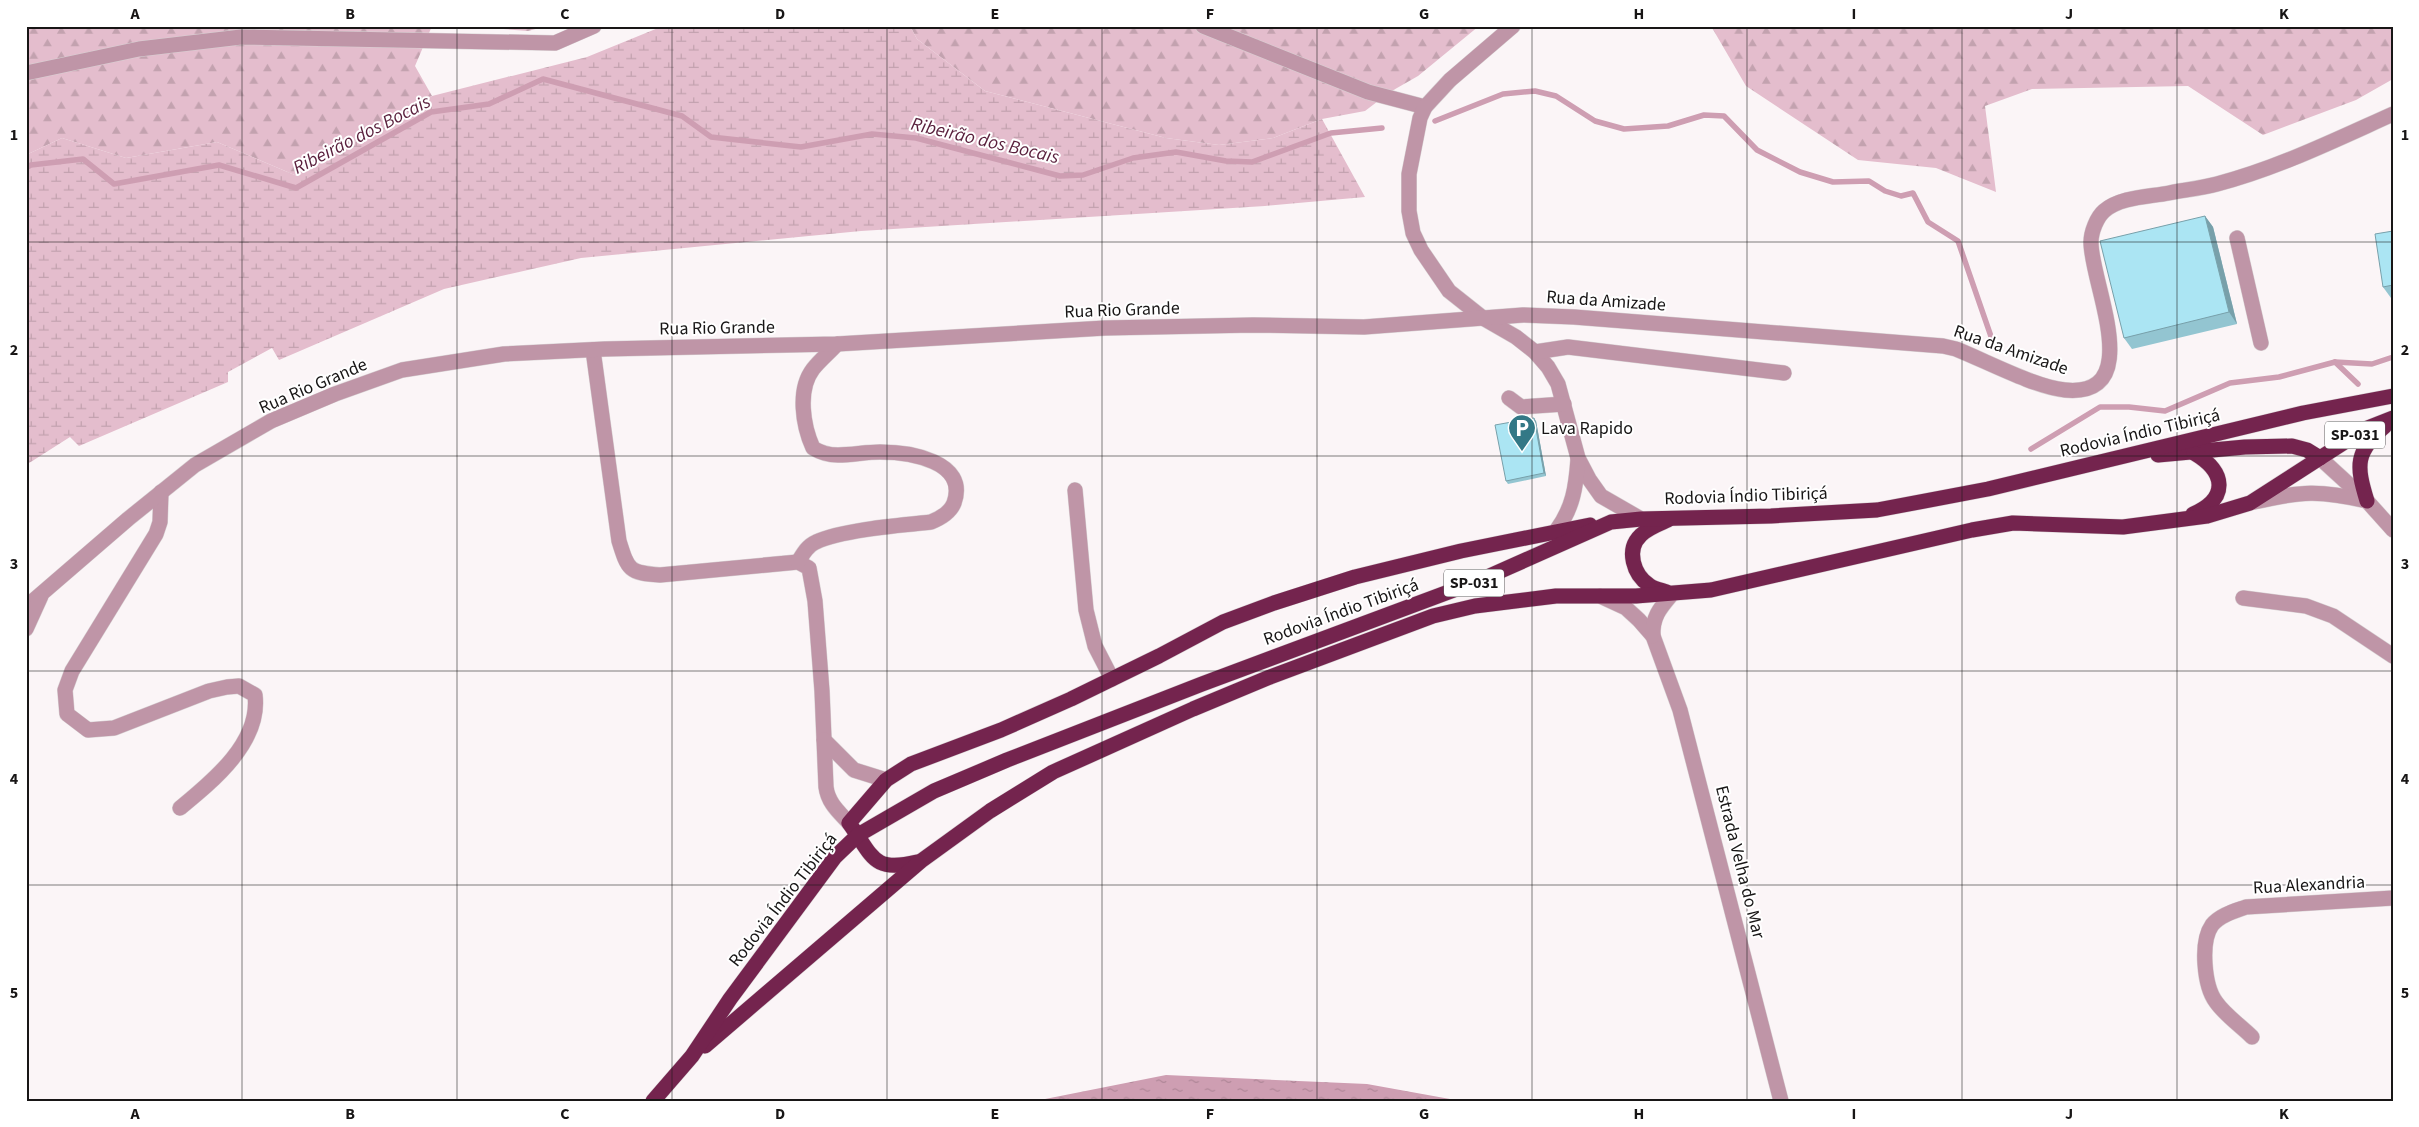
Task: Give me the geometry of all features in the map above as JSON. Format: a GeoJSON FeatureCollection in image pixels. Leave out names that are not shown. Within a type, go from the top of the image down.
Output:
{"type":"FeatureCollection","features":[{"type":"Feature","properties":{"kind":"highway","name":"Rodovia Índio Tibiriçá"},"geometry":{"type":"LineString","coordinates":[[653,1101],[692,1056],[730,999],[854,829],[934,791],[998,764],[1202,684],[1478,581],[1610,522],[1641,518],[1771,516],[1877,510],[1988,489],[2303,413],[2393,396]]}},
{"type":"Feature","properties":{"kind":"highway","name":"Rodovia Índio Tibiriçá"},"geometry":{"type":"LineString","coordinates":[[692,1056],[921,861],[990,811],[1053,772],[1193,709],[1433,616],[1475,606],[1547,597],[1672,594],[1711,590],[1972,530],[2013,523],[2123,527],[2176,522],[2207,516],[2250,503],[2365,429],[2393,418]]}},
{"type":"Feature","properties":{"kind":"highway"},"geometry":{"type":"LineString","coordinates":[[2367,501],[2359,464],[2362,451],[2368,440],[2393,418]]}},
{"type":"Feature","properties":{"kind":"highway"},"geometry":{"type":"LineString","coordinates":[[2113,458],[2194,453],[2245,447],[2292,446],[2307,450],[2320,458]]}},
{"type":"Feature","properties":{"kind":"highway"},"geometry":{"type":"LineString","coordinates":[[2176,522],[2206,508],[2216,499],[2218,490],[2214,470],[2208,461],[2194,453]]}},
{"type":"Feature","properties":{"kind":"highway"},"geometry":{"type":"LineString","coordinates":[[1672,594],[1651,587],[1642,580],[1635,568],[1632,554],[1641,534],[1674,517]]}},
{"type":"Feature","properties":{"kind":"highway"},"geometry":{"type":"LineString","coordinates":[[921,861],[897,867],[875,861],[854,829],[886,780],[911,764],[1001,730],[1112,679],[1223,622],[1274,603],[1355,577],[1461,551],[1610,522]]}},
{"type":"Feature","properties":{"kind":"street"},"geometry":{"type":"LineString","coordinates":[[26,73],[139,49],[242,37],[555,43],[594,26]]}},
{"type":"Feature","properties":{"kind":"street"},"geometry":{"type":"LineString","coordinates":[[1203,26],[1368,92],[1425,107]]}},
{"type":"Feature","properties":{"kind":"street"},"geometry":{"type":"LineString","coordinates":[[1514,26],[1445,85],[1425,107],[1420,118],[1409,174],[1409,211],[1413,233],[1425,256],[1449,290],[1482,318],[1516,337],[1535,352],[1548,367],[1558,384],[1578,458],[1589,479],[1601,496],[1641,518]]}},
{"type":"Feature","properties":{"kind":"street","name":"Rua da Amizade"},"geometry":{"type":"LineString","coordinates":[[1482,318],[1523,315],[1574,317],[1943,346],[1964,352],[2044,386],[2081,391],[2095,385],[2104,377],[2109,363],[2109,327],[2092,261],[2090,240],[2095,224],[2103,211],[2120,202],[2215,185],[2244,176],[2294,158],[2393,114]]}},
{"type":"Feature","properties":{"kind":"street"},"geometry":{"type":"LineString","coordinates":[[2236,238],[2261,343]]}},
{"type":"Feature","properties":{"kind":"street","name":"Rua Rio Grande"},"geometry":{"type":"LineString","coordinates":[[26,607],[195,465],[271,422],[335,394],[402,370],[504,354],[837,344],[1105,328],[1253,325],[1364,327],[1482,318]]}},
{"type":"Feature","properties":{"kind":"street"},"geometry":{"type":"LineString","coordinates":[[798,562],[806,549],[815,542],[836,535],[931,522],[940,518],[953,504],[957,488],[950,472],[937,463],[920,458],[879,452],[838,455],[822,453],[813,448],[806,425],[804,396],[806,384],[812,370],[837,344]]}},
{"type":"Feature","properties":{"kind":"street"},"geometry":{"type":"LineString","coordinates":[[1535,352],[1568,347],[1784,373]]}},
{"type":"Feature","properties":{"kind":"street"},"geometry":{"type":"LineString","coordinates":[[592,350],[619,541],[627,564],[639,573],[660,575],[798,562],[809,568],[812,576],[827,795],[833,806],[854,829]]}},
{"type":"Feature","properties":{"kind":"street"},"geometry":{"type":"LineString","coordinates":[[1509,398],[1521,408],[1564,404]]}},
{"type":"Feature","properties":{"kind":"street"},"geometry":{"type":"LineString","coordinates":[[1556,531],[1566,518],[1573,502],[1578,458]]}},
{"type":"Feature","properties":{"kind":"street"},"geometry":{"type":"LineString","coordinates":[[2320,458],[2367,501],[2393,530]]}},
{"type":"Feature","properties":{"kind":"street"},"geometry":{"type":"LineString","coordinates":[[1075,490],[1086,610],[1095,646],[1112,679]]}},
{"type":"Feature","properties":{"kind":"street"},"geometry":{"type":"LineString","coordinates":[[161,492],[160,522],[156,534],[72,671],[65,690],[67,714],[88,730],[114,728],[209,691],[227,687],[239,686],[255,695],[256,708],[249,731],[233,757],[206,787],[180,808]]}},
{"type":"Feature","properties":{"kind":"street"},"geometry":{"type":"LineString","coordinates":[[2250,503],[2285,495],[2314,492],[2332,493],[2367,501]]}},
{"type":"Feature","properties":{"kind":"street"},"geometry":{"type":"LineString","coordinates":[[26,628],[43,593]]}},
{"type":"Feature","properties":{"kind":"street"},"geometry":{"type":"LineString","coordinates":[[1653,636],[1652,623],[1658,610],[1672,594]]}},
{"type":"Feature","properties":{"kind":"street"},"geometry":{"type":"LineString","coordinates":[[1600,596],[1626,608],[1640,620],[1653,636]]}},
{"type":"Feature","properties":{"kind":"street"},"geometry":{"type":"LineString","coordinates":[[2243,598],[2306,606],[2333,616],[2393,656]]}},
{"type":"Feature","properties":{"kind":"street","name":"Estrada Velha do Mar"},"geometry":{"type":"LineString","coordinates":[[1653,636],[1680,710],[1781,1101]]}},
{"type":"Feature","properties":{"kind":"street"},"geometry":{"type":"LineString","coordinates":[[824,740],[854,770],[886,780]]}},
{"type":"Feature","properties":{"kind":"street","name":"Rua Alexandria"},"geometry":{"type":"LineString","coordinates":[[2252,1037],[2215,1002],[2206,974],[2204,954],[2212,925],[2225,914],[2246,907],[2393,898]]}},
{"type":"Feature","properties":{"kind":"green space"},"geometry":{"type":"Polygon","coordinates":[[[26,26],[432,26],[415,66],[432,96],[297,176],[217,142],[126,158],[62,138],[26,155],[26,26]]]}},
{"type":"Feature","properties":{"kind":"green space"},"geometry":{"type":"Polygon","coordinates":[[[465,26],[547,26],[528,31],[465,26]]]}},
{"type":"Feature","properties":{"kind":"green space"},"geometry":{"type":"Polygon","coordinates":[[[663,26],[910,26],[917,39],[985,91],[1166,138],[1219,145],[1273,138],[1322,119],[1365,197],[1265,206],[861,231],[581,258],[444,289],[279,360],[272,348],[228,372],[228,382],[79,446],[70,437],[26,465],[26,155],[62,138],[126,158],[217,142],[297,176],[432,96],[587,57],[663,26]]]}},
{"type":"Feature","properties":{"kind":"green space"},"geometry":{"type":"Polygon","coordinates":[[[910,26],[1479,26],[1418,76],[1390,92],[1365,111],[1322,119],[1273,138],[1219,145],[1166,138],[985,91],[917,39],[910,26]]]}},
{"type":"Feature","properties":{"kind":"green space"},"geometry":{"type":"Polygon","coordinates":[[[1711,26],[2393,26],[2393,79],[2356,100],[2263,135],[2188,86],[2032,89],[1985,106],[1996,192],[1936,168],[1858,160],[1746,86],[1711,26]]]}},
{"type":"Feature","properties":{"kind":"water"},"geometry":{"type":"Polygon","coordinates":[[[1166,1075],[1367,1084],[1461,1101],[1035,1101],[1166,1075]]]}},
{"type":"Feature","properties":{"kind":"building"},"geometry":{"type":"Polygon","coordinates":[[[2205,216],[2229,312],[2124,338],[2100,241],[2205,216]]]}},
{"type":"Feature","properties":{"kind":"building"},"geometry":{"type":"Polygon","coordinates":[[[2393,231],[2393,285],[2383,287],[2375,234],[2393,231]]]}},
{"type":"Feature","properties":{"kind":"building","name":"Lava Rapido"},"geometry":{"type":"Polygon","coordinates":[[[1534,418],[1544,473],[1506,481],[1495,425],[1534,418]]]}},
{"type":"Feature","properties":{"kind":"waterway","name":"Ribeirão dos Bocais"},"geometry":{"type":"LineString","coordinates":[[26,168],[31,165],[83,159],[114,184],[219,165],[296,188],[431,112],[489,104],[543,79],[682,116],[711,137],[801,147],[872,134],[916,138],[1060,176],[1083,175],[1133,158],[1176,152],[1226,161],[1252,162],[1331,133],[1382,128]]}},
{"type":"Feature","properties":{"kind":"waterway","name":"Ribeirão dos Bocais"},"geometry":{"type":"LineString","coordinates":[[1435,121],[1503,94],[1535,91],[1556,96],[1595,121],[1624,129],[1668,126],[1704,115],[1724,116],[1757,150],[1800,172],[1833,182],[1869,181],[1885,191],[1901,196],[1913,193],[1928,222],[1958,241],[1995,348]]}},
{"type":"Feature","properties":{"kind":"waterway","name":"Ribeirão dos Bocais"},"geometry":{"type":"LineString","coordinates":[[2031,449],[2100,407],[2129,407],[2165,411],[2230,383],[2279,377],[2335,362],[2372,364],[2393,357]]}},
{"type":"Feature","properties":{"kind":"waterway"},"geometry":{"type":"LineString","coordinates":[[2335,362],[2358,384]]}},
{"type":"Feature","properties":{"kind":"place","name":"Lava Rapido"},"geometry":{"type":"Point","coordinates":[1522,452]}}]}
